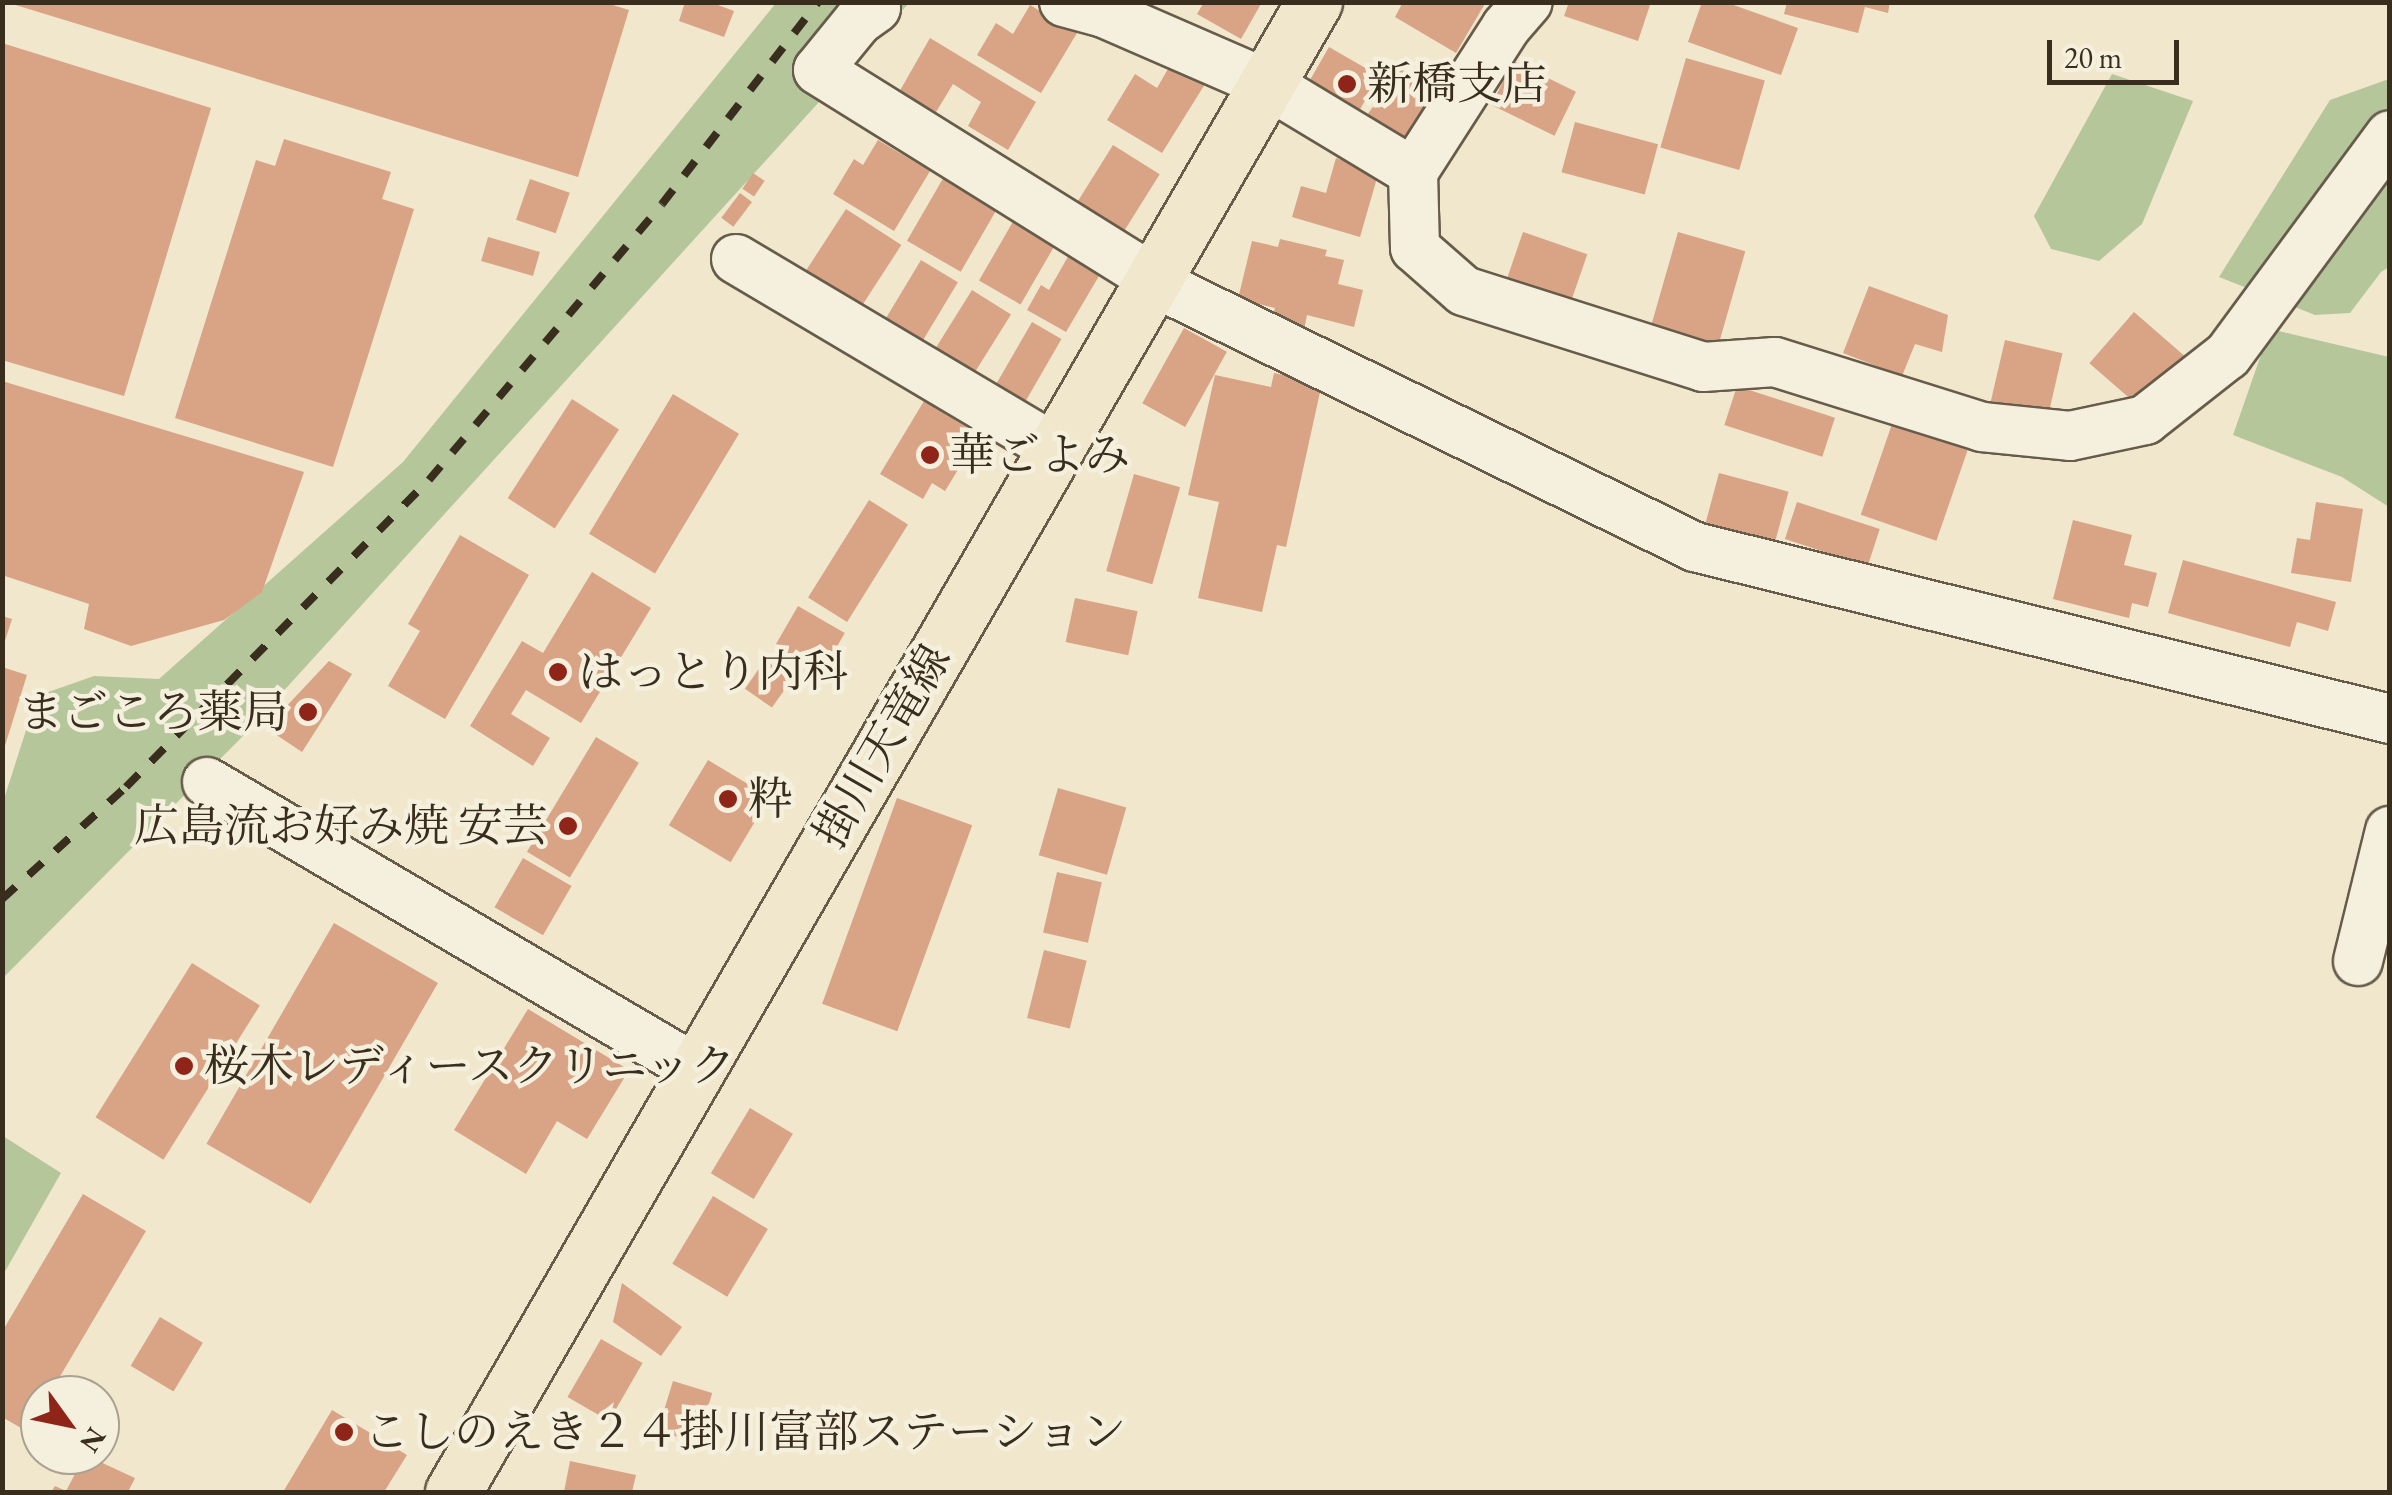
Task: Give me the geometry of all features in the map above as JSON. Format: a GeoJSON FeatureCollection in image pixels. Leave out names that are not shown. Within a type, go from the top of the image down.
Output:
{"type":"FeatureCollection","features":[{"type":"Feature","properties":{"kind":"main road","name":"掛川天竜線"},"geometry":{"type":"LineString","coordinates":[[452,1492],[1314,2]]}},
{"type":"Feature","properties":{"kind":"street"},"geometry":{"type":"LineString","coordinates":[[1064,2],[1104,13],[1267,84],[1414,172]]}},
{"type":"Feature","properties":{"kind":"street"},"geometry":{"type":"LineString","coordinates":[[1528,2],[1506,27],[1414,172],[1415,248],[1464,291],[1704,367],[1775,362],[1982,427],[2070,436],[2145,420],[2228,355],[2390,134]]}},
{"type":"Feature","properties":{"kind":"street"},"geometry":{"type":"LineString","coordinates":[[884,4],[858,20],[818,70],[1176,293],[1695,546],[2390,719]]}},
{"type":"Feature","properties":{"kind":"street"},"geometry":{"type":"LineString","coordinates":[[736,258],[1054,448]]}},
{"type":"Feature","properties":{"kind":"street"},"geometry":{"type":"LineString","coordinates":[[206,782],[696,1069]]}},
{"type":"Feature","properties":{"kind":"street"},"geometry":{"type":"LineString","coordinates":[[2358,961],[2390,831]]}},
{"type":"Feature","properties":{"kind":"green space"},"geometry":{"type":"Polygon","coordinates":[[[776,3],[909,3],[240,739],[3,978],[3,802],[37,696],[94,676],[159,679],[403,462],[776,3]]]}},
{"type":"Feature","properties":{"kind":"green space"},"geometry":{"type":"Polygon","coordinates":[[[2112,74],[2193,101],[2142,224],[2099,261],[2051,249],[2034,216],[2112,74]]]}},
{"type":"Feature","properties":{"kind":"green space"},"geometry":{"type":"Polygon","coordinates":[[[2389,79],[2389,267],[2350,313],[2315,315],[2219,277],[2330,100],[2389,79]]]}},
{"type":"Feature","properties":{"kind":"green space"},"geometry":{"type":"Polygon","coordinates":[[[2270,329],[2389,357],[2389,507],[2342,477],[2233,435],[2270,329]]]}},
{"type":"Feature","properties":{"kind":"green space"},"geometry":{"type":"Polygon","coordinates":[[[3,1136],[61,1173],[3,1275],[3,1136]]]}},
{"type":"Feature","properties":{"kind":"building"},"geometry":{"type":"Polygon","coordinates":[[[603,2],[629,10],[578,177],[9,3],[603,2]]]}},
{"type":"Feature","properties":{"kind":"building"},"geometry":{"type":"Polygon","coordinates":[[[685,2],[710,2],[734,11],[724,37],[679,21],[685,2]]]}},
{"type":"Feature","properties":{"kind":"building"},"geometry":{"type":"Polygon","coordinates":[[[1204,2],[1262,2],[1241,39],[1197,14],[1204,2]]]}},
{"type":"Feature","properties":{"kind":"building"},"geometry":{"type":"Polygon","coordinates":[[[1403,2],[1486,2],[1456,53],[1395,17],[1403,2]]]}},
{"type":"Feature","properties":{"kind":"building"},"geometry":{"type":"Polygon","coordinates":[[[1569,2],[1651,2],[1638,41],[1564,16],[1569,2]]]}},
{"type":"Feature","properties":{"kind":"building"},"geometry":{"type":"Polygon","coordinates":[[[1702,2],[1725,2],[1798,28],[1781,75],[1688,42],[1702,2]]]}},
{"type":"Feature","properties":{"kind":"building"},"geometry":{"type":"Polygon","coordinates":[[[1787,2],[1890,2],[1888,13],[1865,7],[1858,33],[1784,14],[1787,2]]]}},
{"type":"Feature","properties":{"kind":"building"},"geometry":{"type":"Polygon","coordinates":[[[1030,5],[1077,33],[1041,93],[977,55],[996,23],[1013,34],[1030,5]]]}},
{"type":"Feature","properties":{"kind":"building"},"geometry":{"type":"Polygon","coordinates":[[[930,38],[1036,102],[1008,150],[968,126],[981,102],[953,84],[936,112],[898,94],[930,38]]]}},
{"type":"Feature","properties":{"kind":"building"},"geometry":{"type":"Polygon","coordinates":[[[2,43],[211,108],[124,396],[2,360],[2,43]]]}},
{"type":"Feature","properties":{"kind":"building"},"geometry":{"type":"Polygon","coordinates":[[[1329,47],[1379,76],[1354,120],[1304,91],[1329,47]]]}},
{"type":"Feature","properties":{"kind":"building"},"geometry":{"type":"Polygon","coordinates":[[[1176,55],[1210,76],[1162,153],[1107,120],[1135,74],[1157,88],[1176,55]]]}},
{"type":"Feature","properties":{"kind":"building"},"geometry":{"type":"Polygon","coordinates":[[[1686,58],[1765,81],[1739,170],[1660,147],[1686,58]]]}},
{"type":"Feature","properties":{"kind":"building"},"geometry":{"type":"Polygon","coordinates":[[[1513,61],[1576,92],[1554,136],[1492,105],[1513,61]]]}},
{"type":"Feature","properties":{"kind":"building"},"geometry":{"type":"Polygon","coordinates":[[[1400,68],[1440,96],[1402,151],[1362,123],[1400,68]]]}},
{"type":"Feature","properties":{"kind":"building"},"geometry":{"type":"Polygon","coordinates":[[[1575,122],[1658,144],[1645,194],[1562,172],[1575,122]]]}},
{"type":"Feature","properties":{"kind":"building"},"geometry":{"type":"Polygon","coordinates":[[[284,139],[391,172],[382,199],[414,209],[333,467],[175,418],[256,160],[275,166],[284,139]]]}},
{"type":"Feature","properties":{"kind":"building"},"geometry":{"type":"Polygon","coordinates":[[[878,140],[930,171],[894,231],[833,194],[854,159],[863,165],[878,140]]]}},
{"type":"Feature","properties":{"kind":"building"},"geometry":{"type":"Polygon","coordinates":[[[1113,145],[1160,174],[1121,235],[1075,206],[1113,145]]]}},
{"type":"Feature","properties":{"kind":"building"},"geometry":{"type":"Polygon","coordinates":[[[1336,158],[1379,171],[1360,237],[1292,217],[1301,186],[1326,193],[1336,158]]]}},
{"type":"Feature","properties":{"kind":"building"},"geometry":{"type":"Polygon","coordinates":[[[753,173],[765,181],[754,197],[742,189],[753,173]]]}},
{"type":"Feature","properties":{"kind":"building"},"geometry":{"type":"Polygon","coordinates":[[[945,175],[999,206],[961,272],[907,241],[945,175]]]}},
{"type":"Feature","properties":{"kind":"building"},"geometry":{"type":"Polygon","coordinates":[[[530,179],[570,193],[556,233],[516,220],[530,179]]]}},
{"type":"Feature","properties":{"kind":"building"},"geometry":{"type":"Polygon","coordinates":[[[740,193],[752,202],[733,227],[721,218],[740,193]]]}},
{"type":"Feature","properties":{"kind":"building"},"geometry":{"type":"Polygon","coordinates":[[[846,209],[901,245],[855,316],[800,280],[846,209]]]}},
{"type":"Feature","properties":{"kind":"building"},"geometry":{"type":"Polygon","coordinates":[[[1018,213],[1060,237],[1021,305],[979,281],[1018,213]]]}},
{"type":"Feature","properties":{"kind":"building"},"geometry":{"type":"Polygon","coordinates":[[[1523,232],[1587,254],[1567,312],[1503,290],[1523,232]]]}},
{"type":"Feature","properties":{"kind":"building"},"geometry":{"type":"Polygon","coordinates":[[[1678,232],[1745,251],[1719,345],[1651,325],[1678,232]]]}},
{"type":"Feature","properties":{"kind":"building"},"geometry":{"type":"Polygon","coordinates":[[[488,237],[540,252],[533,276],[481,261],[488,237]]]}},
{"type":"Feature","properties":{"kind":"building"},"geometry":{"type":"Polygon","coordinates":[[[1280,239],[1327,250],[1325,256],[1344,260],[1338,284],[1363,290],[1354,327],[1307,315],[1304,330],[1271,321],[1275,308],[1238,299],[1252,241],[1278,247],[1280,239]]]}},
{"type":"Feature","properties":{"kind":"building"},"geometry":{"type":"Polygon","coordinates":[[[1074,246],[1106,264],[1066,332],[1027,310],[1041,285],[1049,290],[1074,246]]]}},
{"type":"Feature","properties":{"kind":"building"},"geometry":{"type":"Polygon","coordinates":[[[921,260],[958,282],[918,349],[881,327],[921,260]]]}},
{"type":"Feature","properties":{"kind":"building"},"geometry":{"type":"Polygon","coordinates":[[[1869,286],[1948,315],[1942,352],[1915,344],[1902,376],[1843,353],[1869,286]]]}},
{"type":"Feature","properties":{"kind":"building"},"geometry":{"type":"Polygon","coordinates":[[[972,290],[1011,314],[969,381],[930,357],[972,290]]]}},
{"type":"Feature","properties":{"kind":"building"},"geometry":{"type":"Polygon","coordinates":[[[2134,312],[2185,356],[2140,407],[2089,363],[2134,312]]]}},
{"type":"Feature","properties":{"kind":"building"},"geometry":{"type":"Polygon","coordinates":[[[1032,322],[1061,339],[1023,406],[994,389],[1032,322]]]}},
{"type":"Feature","properties":{"kind":"building"},"geometry":{"type":"Polygon","coordinates":[[[1184,328],[1227,352],[1185,427],[1142,403],[1184,328]]]}},
{"type":"Feature","properties":{"kind":"building"},"geometry":{"type":"Polygon","coordinates":[[[2005,340],[2062,353],[2048,416],[1991,402],[2005,340]]]}},
{"type":"Feature","properties":{"kind":"building"},"geometry":{"type":"Polygon","coordinates":[[[1274,373],[1322,383],[1286,547],[1277,545],[1262,612],[1198,598],[1219,502],[1188,495],[1215,375],[1271,387],[1274,373]]]}},
{"type":"Feature","properties":{"kind":"building"},"geometry":{"type":"Polygon","coordinates":[[[2,381],[304,472],[262,592],[224,620],[131,646],[84,629],[89,604],[2,575],[2,381]]]}},
{"type":"Feature","properties":{"kind":"building"},"geometry":{"type":"Polygon","coordinates":[[[1737,386],[1835,418],[1822,457],[1724,425],[1737,386]]]}},
{"type":"Feature","properties":{"kind":"building"},"geometry":{"type":"Polygon","coordinates":[[[673,394],[739,434],[655,573],[589,534],[673,394]]]}},
{"type":"Feature","properties":{"kind":"building"},"geometry":{"type":"Polygon","coordinates":[[[572,399],[619,429],[555,528],[508,498],[572,399]]]}},
{"type":"Feature","properties":{"kind":"building","name":"華ごよみ"},"geometry":{"type":"Polygon","coordinates":[[[924,401],[979,435],[945,491],[932,483],[923,499],[880,474],[924,401]]]}},
{"type":"Feature","properties":{"kind":"building"},"geometry":{"type":"Polygon","coordinates":[[[1892,424],[1968,450],[1936,541],[1861,515],[1892,424]]]}},
{"type":"Feature","properties":{"kind":"building"},"geometry":{"type":"Polygon","coordinates":[[[1719,473],[1789,492],[1774,546],[1705,527],[1719,473]]]}},
{"type":"Feature","properties":{"kind":"building"},"geometry":{"type":"Polygon","coordinates":[[[1134,474],[1180,487],[1152,584],[1106,571],[1134,474]]]}},
{"type":"Feature","properties":{"kind":"building"},"geometry":{"type":"Polygon","coordinates":[[[869,500],[908,524],[847,622],[808,598],[869,500]]]}},
{"type":"Feature","properties":{"kind":"building"},"geometry":{"type":"Polygon","coordinates":[[[1797,502],[1880,529],[1868,566],[1785,539],[1797,502]]]}},
{"type":"Feature","properties":{"kind":"building"},"geometry":{"type":"Polygon","coordinates":[[[2316,502],[2363,509],[2351,582],[2291,573],[2297,538],[2310,540],[2316,502]]]}},
{"type":"Feature","properties":{"kind":"building"},"geometry":{"type":"Polygon","coordinates":[[[2073,520],[2132,535],[2124,565],[2157,573],[2148,607],[2132,603],[2129,618],[2053,599],[2073,520]]]}},
{"type":"Feature","properties":{"kind":"building"},"geometry":{"type":"Polygon","coordinates":[[[460,535],[529,575],[445,719],[388,686],[420,631],[408,624],[460,535]]]}},
{"type":"Feature","properties":{"kind":"building"},"geometry":{"type":"Polygon","coordinates":[[[2183,560],[2336,602],[2328,631],[2297,622],[2290,647],[2168,613],[2183,560]]]}},
{"type":"Feature","properties":{"kind":"building","name":"はっとり内科"},"geometry":{"type":"Polygon","coordinates":[[[592,572],[651,608],[581,723],[526,690],[511,714],[550,738],[533,766],[470,726],[522,641],[543,653],[592,572]]]}},
{"type":"Feature","properties":{"kind":"building"},"geometry":{"type":"Polygon","coordinates":[[[1075,598],[1138,611],[1128,655],[1066,642],[1075,598]]]}},
{"type":"Feature","properties":{"kind":"building"},"geometry":{"type":"Polygon","coordinates":[[[798,606],[845,633],[822,673],[775,646],[798,606]]]}},
{"type":"Feature","properties":{"kind":"building"},"geometry":{"type":"Polygon","coordinates":[[[2,616],[12,619],[3,647],[2,646],[2,616]]]}},
{"type":"Feature","properties":{"kind":"building"},"geometry":{"type":"Polygon","coordinates":[[[765,660],[792,679],[772,708],[745,689],[765,660]]]}},
{"type":"Feature","properties":{"kind":"building"},"geometry":{"type":"Polygon","coordinates":[[[329,661],[352,674],[302,752],[266,728],[329,661]]]}},
{"type":"Feature","properties":{"kind":"building"},"geometry":{"type":"Polygon","coordinates":[[[2,667],[27,675],[3,752],[2,751],[2,667]]]}},
{"type":"Feature","properties":{"kind":"building"},"geometry":{"type":"Polygon","coordinates":[[[596,737],[639,763],[570,878],[527,852],[596,737]]]}},
{"type":"Feature","properties":{"kind":"building"},"geometry":{"type":"Polygon","coordinates":[[[708,760],[770,797],[731,862],[669,825],[708,760]]]}},
{"type":"Feature","properties":{"kind":"building"},"geometry":{"type":"Polygon","coordinates":[[[1058,788],[1126,808],[1107,875],[1039,855],[1058,788]]]}},
{"type":"Feature","properties":{"kind":"building"},"geometry":{"type":"Polygon","coordinates":[[[897,798],[972,825],[897,1031],[822,1004],[897,798]]]}},
{"type":"Feature","properties":{"kind":"building"},"geometry":{"type":"Polygon","coordinates":[[[523,858],[571,886],[543,935],[494,907],[523,858]]]}},
{"type":"Feature","properties":{"kind":"building"},"geometry":{"type":"Polygon","coordinates":[[[1057,872],[1102,882],[1088,943],[1043,932],[1057,872]]]}},
{"type":"Feature","properties":{"kind":"building"},"geometry":{"type":"Polygon","coordinates":[[[334,923],[438,983],[310,1204],[207,1144],[334,923]]]}},
{"type":"Feature","properties":{"kind":"building"},"geometry":{"type":"Polygon","coordinates":[[[1044,950],[1087,961],[1070,1029],[1027,1018],[1044,950]]]}},
{"type":"Feature","properties":{"kind":"building","name":"桜木レディースクリニック"},"geometry":{"type":"Polygon","coordinates":[[[192,963],[260,1005],[163,1160],[96,1117],[192,963]]]}},
{"type":"Feature","properties":{"kind":"building"},"geometry":{"type":"Polygon","coordinates":[[[528,1009],[629,1070],[587,1139],[557,1121],[526,1174],[454,1130],[528,1009]]]}},
{"type":"Feature","properties":{"kind":"building"},"geometry":{"type":"Polygon","coordinates":[[[750,1108],[793,1134],[754,1199],[711,1173],[750,1108]]]}},
{"type":"Feature","properties":{"kind":"building"},"geometry":{"type":"Polygon","coordinates":[[[83,1194],[146,1231],[61,1375],[20,1375],[20,1427],[2,1417],[2,1332],[83,1194]]]}},
{"type":"Feature","properties":{"kind":"building"},"geometry":{"type":"Polygon","coordinates":[[[713,1196],[768,1229],[727,1297],[672,1264],[713,1196]]]}},
{"type":"Feature","properties":{"kind":"building"},"geometry":{"type":"Polygon","coordinates":[[[622,1283],[682,1327],[661,1356],[613,1322],[622,1283]]]}},
{"type":"Feature","properties":{"kind":"building"},"geometry":{"type":"Polygon","coordinates":[[[160,1317],[203,1343],[174,1392],[131,1366],[160,1317]]]}},
{"type":"Feature","properties":{"kind":"building"},"geometry":{"type":"Polygon","coordinates":[[[601,1339],[643,1363],[609,1421],[568,1397],[601,1339]]]}},
{"type":"Feature","properties":{"kind":"building"},"geometry":{"type":"Polygon","coordinates":[[[673,1381],[712,1393],[697,1443],[658,1431],[673,1381]]]}},
{"type":"Feature","properties":{"kind":"building","name":"こしのえき２４掛川富部ステーション"},"geometry":{"type":"Polygon","coordinates":[[[332,1410],[407,1455],[384,1492],[283,1492],[332,1410]]]}},
{"type":"Feature","properties":{"kind":"building"},"geometry":{"type":"Polygon","coordinates":[[[570,1461],[636,1475],[632,1492],[564,1492],[570,1461]]]}},
{"type":"Feature","properties":{"kind":"building"},"geometry":{"type":"Polygon","coordinates":[[[120,1471],[135,1478],[128,1492],[51,1492],[55,1486],[66,1491],[74,1475],[120,1475],[120,1471]]]}},
{"type":"Feature","properties":{"kind":"railway"},"geometry":{"type":"LineString","coordinates":[[2,899],[126,787],[429,480],[662,204],[818,2]]}},
{"type":"Feature","properties":{"kind":"place","name":"新橋支店"},"geometry":{"type":"Point","coordinates":[1347,84]}},
{"type":"Feature","properties":{"kind":"place","name":"華ごよみ"},"geometry":{"type":"Point","coordinates":[930,455]}},
{"type":"Feature","properties":{"kind":"place","name":"はっとり内科"},"geometry":{"type":"Point","coordinates":[558,672]}},
{"type":"Feature","properties":{"kind":"place","name":"まごころ薬局"},"geometry":{"type":"Point","coordinates":[308,712]}},
{"type":"Feature","properties":{"kind":"place","name":"粋"},"geometry":{"type":"Point","coordinates":[728,799]}},
{"type":"Feature","properties":{"kind":"place","name":"広島流お好み焼 安芸"},"geometry":{"type":"Point","coordinates":[568,826]}},
{"type":"Feature","properties":{"kind":"place","name":"桜木レディースクリニック"},"geometry":{"type":"Point","coordinates":[184,1066]}},
{"type":"Feature","properties":{"kind":"place","name":"こしのえき２４掛川富部ステーション"},"geometry":{"type":"Point","coordinates":[344,1432]}}]}
